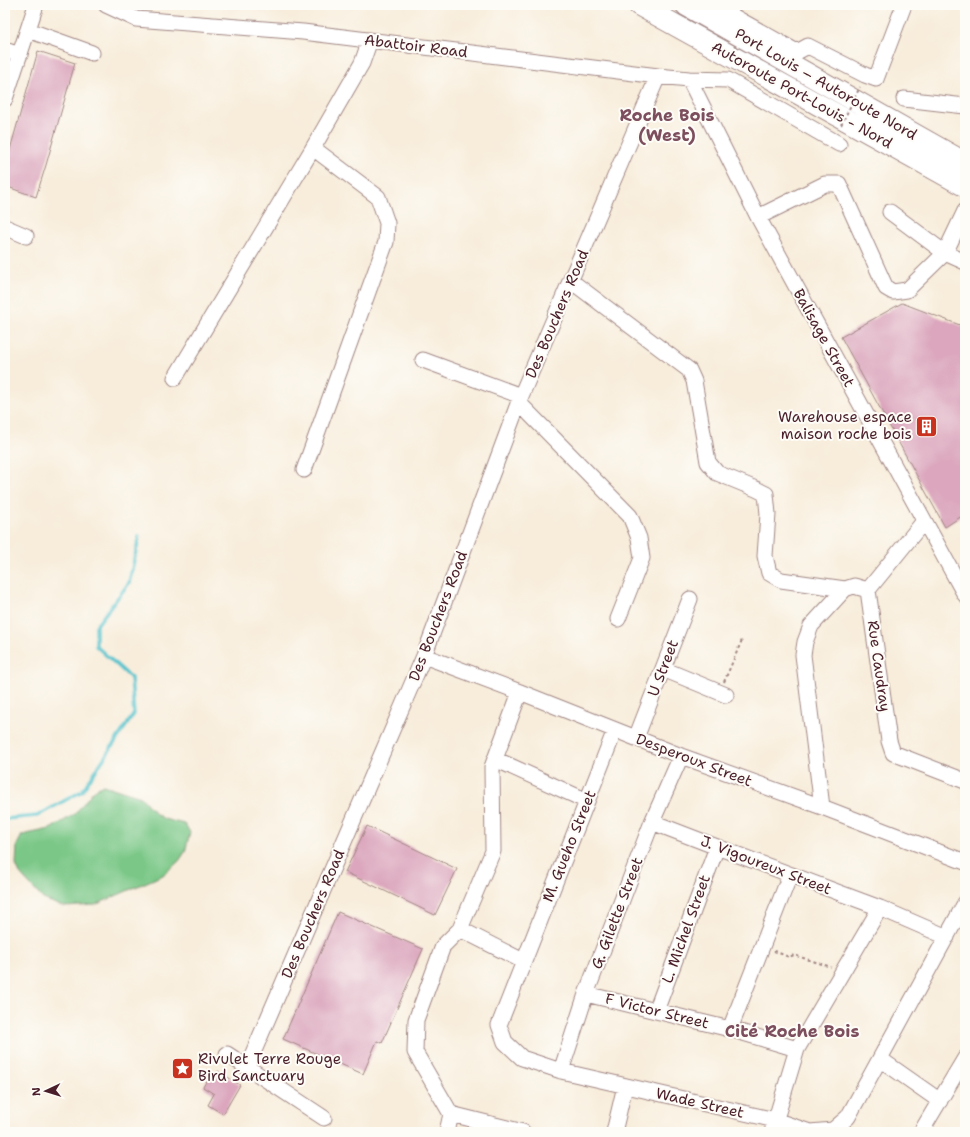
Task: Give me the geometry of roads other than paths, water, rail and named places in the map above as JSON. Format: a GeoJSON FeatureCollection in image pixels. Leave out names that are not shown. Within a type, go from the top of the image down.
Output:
{"type":"FeatureCollection","features":[{"type":"Feature","properties":{"kind":"highway","name":"Autoroute Port-Louis - Nord"},"geometry":{"type":"LineString","coordinates":[[639,5],[965,186]]}},
{"type":"Feature","properties":{"kind":"highway","name":"Port Louis – Autoroute Nord"},"geometry":{"type":"LineString","coordinates":[[686,5],[965,163]]}},
{"type":"Feature","properties":{"kind":"street"},"geometry":{"type":"LineString","coordinates":[[5,99],[36,5]]}},
{"type":"Feature","properties":{"kind":"street","name":"Abattoir Road"},"geometry":{"type":"LineString","coordinates":[[106,5],[136,19],[304,32],[658,76],[689,79],[728,80],[838,144]]}},
{"type":"Feature","properties":{"kind":"street"},"geometry":{"type":"LineString","coordinates":[[713,5],[797,52],[808,46],[865,75],[876,79],[904,5]]}},
{"type":"Feature","properties":{"kind":"street"},"geometry":{"type":"LineString","coordinates":[[28,30],[92,53]]}},
{"type":"Feature","properties":{"kind":"street"},"geometry":{"type":"LineString","coordinates":[[175,378],[313,148],[362,63],[370,40]]}},
{"type":"Feature","properties":{"kind":"street"},"geometry":{"type":"LineString","coordinates":[[5,50],[20,55]]}},
{"type":"Feature","properties":{"kind":"street","name":"Des Bouchers Road"},"geometry":{"type":"LineString","coordinates":[[247,1067],[424,656],[520,399],[658,76]]}},
{"type":"Feature","properties":{"kind":"street","name":"Balisage Street"},"geometry":{"type":"LineString","coordinates":[[689,79],[758,217],[965,595]]}},
{"type":"Feature","properties":{"kind":"street"},"geometry":{"type":"LineString","coordinates":[[904,99],[965,106]]}},
{"type":"Feature","properties":{"kind":"street"},"geometry":{"type":"LineString","coordinates":[[304,470],[386,242],[387,223],[378,197],[313,148]]}},
{"type":"Feature","properties":{"kind":"street"},"geometry":{"type":"LineString","coordinates":[[758,217],[825,184],[839,184],[886,288],[893,292],[907,290],[945,253],[965,210]]}},
{"type":"Feature","properties":{"kind":"street"},"geometry":{"type":"LineString","coordinates":[[890,212],[945,253],[965,262]]}},
{"type":"Feature","properties":{"kind":"street"},"geometry":{"type":"LineString","coordinates":[[5,227],[26,236]]}},
{"type":"Feature","properties":{"kind":"street"},"geometry":{"type":"LineString","coordinates":[[571,281],[689,370],[694,381],[708,462],[717,473],[766,494],[768,514],[765,556],[769,573],[780,580],[846,589]]}},
{"type":"Feature","properties":{"kind":"street"},"geometry":{"type":"LineString","coordinates":[[422,360],[520,399],[630,516],[639,538],[642,558],[618,619]]}},
{"type":"Feature","properties":{"kind":"street"},"geometry":{"type":"LineString","coordinates":[[822,807],[803,655],[805,642],[811,626],[846,589],[854,586],[868,590],[924,521]]}},
{"type":"Feature","properties":{"kind":"street","name":"Rue Caudray"},"geometry":{"type":"LineString","coordinates":[[868,590],[889,741],[892,753],[965,781]]}},
{"type":"Feature","properties":{"kind":"street","name":"U Street"},"geometry":{"type":"LineString","coordinates":[[636,738],[690,598]]}},
{"type":"Feature","properties":{"kind":"street","name":"Desperoux Street"},"geometry":{"type":"LineString","coordinates":[[424,656],[520,692],[681,756],[822,807],[965,862]]}},
{"type":"Feature","properties":{"kind":"street"},"geometry":{"type":"LineString","coordinates":[[663,669],[723,693]]}},
{"type":"Feature","properties":{"kind":"street"},"geometry":{"type":"LineString","coordinates":[[520,692],[492,767],[494,851],[460,929],[443,946],[416,1020],[415,1052],[452,1114],[523,1132]]}},
{"type":"Feature","properties":{"kind":"street","name":"M. Gueho Street"},"geometry":{"type":"LineString","coordinates":[[505,1042],[499,1025],[615,730]]}},
{"type":"Feature","properties":{"kind":"street","name":"G. Gilette Street"},"geometry":{"type":"LineString","coordinates":[[561,1072],[586,994],[652,822],[681,756]]}},
{"type":"Feature","properties":{"kind":"street"},"geometry":{"type":"LineString","coordinates":[[495,759],[587,801]]}},
{"type":"Feature","properties":{"kind":"street","name":"J. Vigoureux Street"},"geometry":{"type":"LineString","coordinates":[[652,822],[880,908],[947,937]]}},
{"type":"Feature","properties":{"kind":"street","name":"L. Michel Street"},"geometry":{"type":"LineString","coordinates":[[656,1012],[717,847]]}},
{"type":"Feature","properties":{"kind":"street"},"geometry":{"type":"LineString","coordinates":[[730,1029],[790,875]]}},
{"type":"Feature","properties":{"kind":"street","name":"Wade Street"},"geometry":{"type":"LineString","coordinates":[[505,1042],[522,1058],[561,1072],[625,1086],[773,1126],[810,1132],[833,1130],[848,1117],[965,903]]}},
{"type":"Feature","properties":{"kind":"street"},"geometry":{"type":"LineString","coordinates":[[773,1126],[797,1049],[880,908]]}},
{"type":"Feature","properties":{"kind":"street"},"geometry":{"type":"LineString","coordinates":[[460,929],[524,961]]}},
{"type":"Feature","properties":{"kind":"street","name":"F Victor Street"},"geometry":{"type":"LineString","coordinates":[[586,994],[730,1029],[797,1049]]}},
{"type":"Feature","properties":{"kind":"street"},"geometry":{"type":"LineString","coordinates":[[227,1054],[324,1118]]}},
{"type":"Feature","properties":{"kind":"street"},"geometry":{"type":"LineString","coordinates":[[921,1132],[965,1058]]}},
{"type":"Feature","properties":{"kind":"street"},"geometry":{"type":"LineString","coordinates":[[880,1059],[940,1101]]}},
{"type":"Feature","properties":{"kind":"street"},"geometry":{"type":"LineString","coordinates":[[614,1132],[625,1086]]}},
{"type":"Feature","properties":{"kind":"street"},"geometry":{"type":"LineString","coordinates":[[447,1132],[452,1114]]}},
{"type":"Feature","properties":{"kind":"waterway"},"geometry":{"type":"LineString","coordinates":[[5,819],[37,816],[82,791],[134,714],[131,678],[96,646],[96,626],[129,583],[139,537]]}},
{"type":"Feature","properties":{"kind":"place","name":"Warehouse espace maison roche bois"},"geometry":{"type":"Point","coordinates":[927,426]}},
{"type":"Feature","properties":{"kind":"place","name":"Rivulet Terre Rouge Bird Sanctuary"},"geometry":{"type":"Point","coordinates":[182,1068]}},
{"type":"Feature","properties":{"kind":"district","name":"Roche Bois (West)"},"geometry":{"type":"Point","coordinates":[667,125]}},
{"type":"Feature","properties":{"kind":"district","name":"Cité Roche Bois"},"geometry":{"type":"Point","coordinates":[792,1031]}}]}
